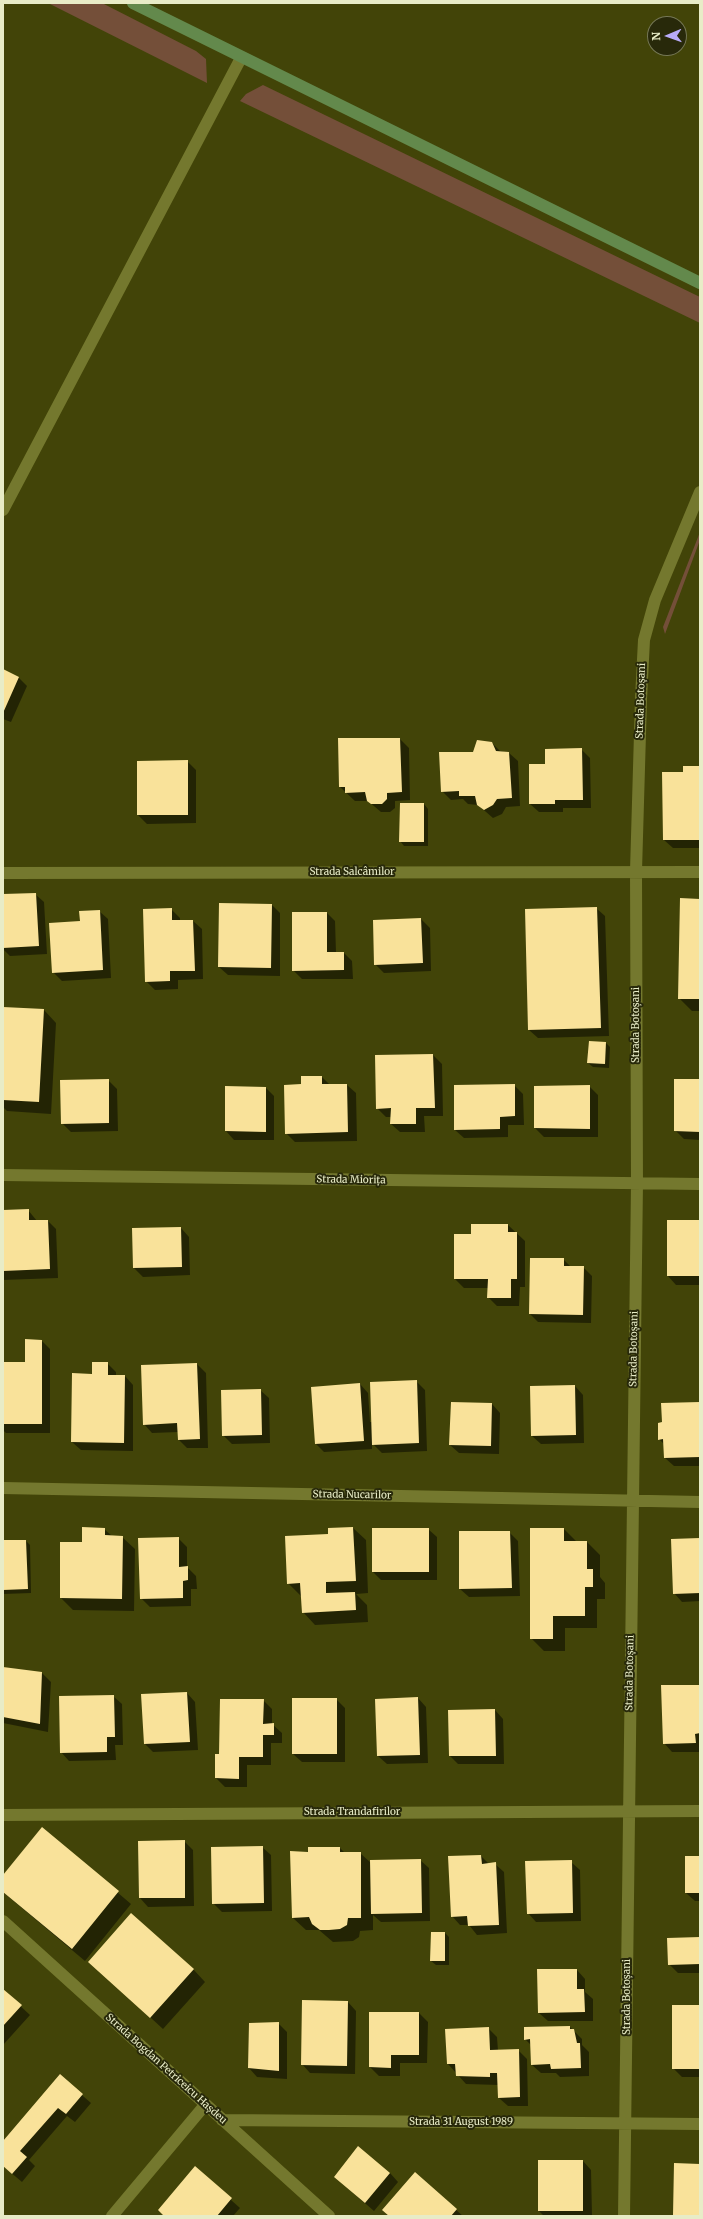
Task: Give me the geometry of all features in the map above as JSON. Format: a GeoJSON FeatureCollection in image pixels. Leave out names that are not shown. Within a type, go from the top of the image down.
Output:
{"type":"FeatureCollection","features":[{"type":"Feature","properties":{"kind":"street"},"geometry":{"type":"LineString","coordinates":[[133,3],[241,58],[700,283]]}},
{"type":"Feature","properties":{"kind":"street"},"geometry":{"type":"LineString","coordinates":[[3,510],[241,58]]}},
{"type":"Feature","properties":{"kind":"street","name":"Strada Botoșani"},"geometry":{"type":"LineString","coordinates":[[624,2216],[637,1183],[636,871],[644,640],[655,600],[700,492]]}},
{"type":"Feature","properties":{"kind":"street","name":"Strada Salcâmilor"},"geometry":{"type":"LineString","coordinates":[[3,874],[700,872]]}},
{"type":"Feature","properties":{"kind":"street","name":"Strada Miorița"},"geometry":{"type":"LineString","coordinates":[[3,1175],[700,1184]]}},
{"type":"Feature","properties":{"kind":"street","name":"Strada Nucarilor"},"geometry":{"type":"LineString","coordinates":[[3,1488],[700,1502]]}},
{"type":"Feature","properties":{"kind":"street","name":"Strada Trandafirilor"},"geometry":{"type":"LineString","coordinates":[[3,1815],[628,1810],[700,1811]]}},
{"type":"Feature","properties":{"kind":"street","name":"Strada Bogdan Petriceicu Hașdeu"},"geometry":{"type":"LineString","coordinates":[[3,1921],[329,2216]]}},
{"type":"Feature","properties":{"kind":"street"},"geometry":{"type":"LineString","coordinates":[[112,2216],[205,2105]]}},
{"type":"Feature","properties":{"kind":"street","name":"Strada 31 August 1989"},"geometry":{"type":"LineString","coordinates":[[222,2120],[700,2124]]}},
{"type":"Feature","properties":{"kind":"shaded area"},"geometry":{"type":"Polygon","coordinates":[[[48,3],[102,3],[196,51],[206,59],[207,83],[48,3]]]}},
{"type":"Feature","properties":{"kind":"shaded area"},"geometry":{"type":"Polygon","coordinates":[[[263,85],[700,297],[700,323],[240,101],[246,94],[263,85]]]}},
{"type":"Feature","properties":{"kind":"shaded area"},"geometry":{"type":"Polygon","coordinates":[[[700,532],[700,540],[665,634],[663,627],[700,532]]]}},
{"type":"Feature","properties":{"kind":"building"},"geometry":{"type":"Polygon","coordinates":[[[3,669],[19,677],[3,713],[3,669]]]}},
{"type":"Feature","properties":{"kind":"building"},"geometry":{"type":"Polygon","coordinates":[[[338,738],[400,738],[402,792],[387,793],[387,799],[382,804],[371,804],[367,801],[365,792],[345,793],[345,787],[339,787],[338,738]]]}},
{"type":"Feature","properties":{"kind":"building"},"geometry":{"type":"Polygon","coordinates":[[[477,740],[492,742],[496,751],[509,752],[512,798],[497,799],[493,805],[484,810],[477,805],[475,796],[459,796],[459,791],[441,792],[439,752],[473,752],[477,740]]]}},
{"type":"Feature","properties":{"kind":"building"},"geometry":{"type":"Polygon","coordinates":[[[582,748],[583,800],[555,800],[555,804],[529,804],[529,764],[545,764],[545,749],[582,748]]]}},
{"type":"Feature","properties":{"kind":"building"},"geometry":{"type":"Polygon","coordinates":[[[188,760],[188,815],[137,815],[137,761],[188,760]]]}},
{"type":"Feature","properties":{"kind":"building"},"geometry":{"type":"Polygon","coordinates":[[[683,766],[700,766],[700,840],[663,840],[662,772],[683,772],[683,766]]]}},
{"type":"Feature","properties":{"kind":"building"},"geometry":{"type":"Polygon","coordinates":[[[400,803],[424,803],[424,842],[399,842],[400,803]]]}},
{"type":"Feature","properties":{"kind":"building"},"geometry":{"type":"Polygon","coordinates":[[[36,893],[39,946],[3,948],[3,894],[36,893]]]}},
{"type":"Feature","properties":{"kind":"building"},"geometry":{"type":"Polygon","coordinates":[[[680,898],[700,899],[700,999],[678,999],[680,898]]]}},
{"type":"Feature","properties":{"kind":"building"},"geometry":{"type":"Polygon","coordinates":[[[219,903],[272,904],[271,968],[218,967],[219,903]]]}},
{"type":"Feature","properties":{"kind":"building"},"geometry":{"type":"Polygon","coordinates":[[[597,907],[601,1028],[528,1030],[525,909],[597,907]]]}},
{"type":"Feature","properties":{"kind":"building"},"geometry":{"type":"Polygon","coordinates":[[[172,908],[172,920],[193,920],[195,971],[170,971],[170,981],[145,982],[143,909],[172,908]]]}},
{"type":"Feature","properties":{"kind":"building"},"geometry":{"type":"Polygon","coordinates":[[[100,910],[103,970],[52,973],[49,923],[80,921],[79,911],[100,910]]]}},
{"type":"Feature","properties":{"kind":"building"},"geometry":{"type":"Polygon","coordinates":[[[292,912],[327,912],[327,952],[344,952],[344,970],[292,971],[292,912]]]}},
{"type":"Feature","properties":{"kind":"building"},"geometry":{"type":"Polygon","coordinates":[[[421,918],[423,963],[374,965],[373,920],[421,918]]]}},
{"type":"Feature","properties":{"kind":"building"},"geometry":{"type":"Polygon","coordinates":[[[3,1007],[44,1009],[39,1102],[3,1100],[3,1007]]]}},
{"type":"Feature","properties":{"kind":"building"},"geometry":{"type":"Polygon","coordinates":[[[589,1041],[606,1042],[605,1064],[587,1063],[589,1041]]]}},
{"type":"Feature","properties":{"kind":"building"},"geometry":{"type":"Polygon","coordinates":[[[433,1054],[435,1108],[416,1108],[416,1124],[390,1124],[391,1108],[376,1109],[375,1055],[433,1054]]]}},
{"type":"Feature","properties":{"kind":"building"},"geometry":{"type":"Polygon","coordinates":[[[301,1076],[322,1076],[322,1084],[347,1084],[348,1132],[285,1134],[284,1085],[301,1084],[301,1076]]]}},
{"type":"Feature","properties":{"kind":"building"},"geometry":{"type":"Polygon","coordinates":[[[109,1079],[109,1123],[61,1124],[60,1080],[109,1079]]]}},
{"type":"Feature","properties":{"kind":"building"},"geometry":{"type":"Polygon","coordinates":[[[674,1079],[700,1079],[700,1132],[674,1131],[674,1079]]]}},
{"type":"Feature","properties":{"kind":"building"},"geometry":{"type":"Polygon","coordinates":[[[515,1084],[515,1116],[500,1117],[500,1129],[454,1130],[454,1085],[515,1084]]]}},
{"type":"Feature","properties":{"kind":"building"},"geometry":{"type":"Polygon","coordinates":[[[590,1085],[590,1129],[534,1128],[534,1086],[590,1085]]]}},
{"type":"Feature","properties":{"kind":"building"},"geometry":{"type":"Polygon","coordinates":[[[225,1086],[266,1087],[266,1132],[225,1131],[225,1086]]]}},
{"type":"Feature","properties":{"kind":"building"},"geometry":{"type":"Polygon","coordinates":[[[29,1209],[29,1220],[48,1220],[50,1269],[3,1271],[3,1210],[29,1209]]]}},
{"type":"Feature","properties":{"kind":"building"},"geometry":{"type":"Polygon","coordinates":[[[667,1220],[700,1220],[700,1276],[667,1276],[667,1220]]]}},
{"type":"Feature","properties":{"kind":"building"},"geometry":{"type":"Polygon","coordinates":[[[471,1224],[508,1224],[508,1232],[517,1232],[517,1279],[511,1279],[511,1298],[487,1298],[488,1279],[454,1279],[454,1234],[471,1234],[471,1224]]]}},
{"type":"Feature","properties":{"kind":"building"},"geometry":{"type":"Polygon","coordinates":[[[181,1227],[182,1267],[133,1268],[132,1228],[181,1227]]]}},
{"type":"Feature","properties":{"kind":"building"},"geometry":{"type":"Polygon","coordinates":[[[530,1258],[564,1258],[564,1266],[584,1266],[583,1315],[529,1314],[530,1258]]]}},
{"type":"Feature","properties":{"kind":"building"},"geometry":{"type":"Polygon","coordinates":[[[25,1339],[42,1340],[42,1424],[3,1424],[3,1362],[25,1362],[25,1339]]]}},
{"type":"Feature","properties":{"kind":"building"},"geometry":{"type":"Polygon","coordinates":[[[92,1362],[108,1362],[108,1375],[125,1375],[124,1443],[71,1442],[72,1373],[92,1374],[92,1362]]]}},
{"type":"Feature","properties":{"kind":"building"},"geometry":{"type":"Polygon","coordinates":[[[197,1363],[200,1439],[178,1440],[177,1423],[143,1425],[141,1365],[197,1363]]]}},
{"type":"Feature","properties":{"kind":"building"},"geometry":{"type":"Polygon","coordinates":[[[417,1380],[419,1443],[372,1445],[370,1382],[417,1380]]]}},
{"type":"Feature","properties":{"kind":"building"},"geometry":{"type":"Polygon","coordinates":[[[360,1383],[364,1441],[315,1444],[311,1387],[360,1383]]]}},
{"type":"Feature","properties":{"kind":"building"},"geometry":{"type":"Polygon","coordinates":[[[575,1385],[576,1435],[531,1436],[530,1386],[575,1385]]]}},
{"type":"Feature","properties":{"kind":"building"},"geometry":{"type":"Polygon","coordinates":[[[261,1389],[262,1435],[222,1436],[221,1390],[261,1389]]]}},
{"type":"Feature","properties":{"kind":"building"},"geometry":{"type":"Polygon","coordinates":[[[451,1402],[492,1403],[491,1446],[449,1445],[451,1402]]]}},
{"type":"Feature","properties":{"kind":"building"},"geometry":{"type":"Polygon","coordinates":[[[700,1402],[700,1457],[664,1458],[663,1439],[658,1440],[658,1423],[662,1422],[661,1403],[700,1402]]]}},
{"type":"Feature","properties":{"kind":"building"},"geometry":{"type":"Polygon","coordinates":[[[82,1527],[105,1528],[105,1535],[123,1536],[122,1599],[60,1598],[60,1542],[82,1542],[82,1527]]]}},
{"type":"Feature","properties":{"kind":"building"},"geometry":{"type":"Polygon","coordinates":[[[353,1527],[356,1581],[326,1582],[326,1593],[355,1592],[356,1610],[302,1613],[300,1583],[287,1584],[285,1536],[328,1534],[328,1528],[353,1527]]]}},
{"type":"Feature","properties":{"kind":"building"},"geometry":{"type":"Polygon","coordinates":[[[372,1528],[429,1528],[429,1572],[372,1572],[372,1528]]]}},
{"type":"Feature","properties":{"kind":"building"},"geometry":{"type":"Polygon","coordinates":[[[530,1528],[564,1528],[564,1541],[587,1541],[587,1569],[593,1569],[593,1587],[585,1587],[585,1616],[553,1616],[553,1639],[530,1639],[530,1528]]]}},
{"type":"Feature","properties":{"kind":"building"},"geometry":{"type":"Polygon","coordinates":[[[459,1531],[510,1531],[512,1588],[459,1589],[459,1531]]]}},
{"type":"Feature","properties":{"kind":"building"},"geometry":{"type":"Polygon","coordinates":[[[179,1537],[179,1567],[188,1566],[188,1580],[183,1581],[183,1598],[140,1599],[138,1538],[179,1537]]]}},
{"type":"Feature","properties":{"kind":"building"},"geometry":{"type":"Polygon","coordinates":[[[700,1538],[700,1593],[673,1594],[671,1539],[700,1538]]]}},
{"type":"Feature","properties":{"kind":"building"},"geometry":{"type":"Polygon","coordinates":[[[3,1540],[26,1540],[28,1589],[3,1590],[3,1540]]]}},
{"type":"Feature","properties":{"kind":"building"},"geometry":{"type":"Polygon","coordinates":[[[3,1667],[42,1672],[40,1724],[3,1717],[3,1667]]]}},
{"type":"Feature","properties":{"kind":"building"},"geometry":{"type":"Polygon","coordinates":[[[661,1685],[700,1685],[700,1733],[695,1734],[696,1743],[663,1744],[661,1685]]]}},
{"type":"Feature","properties":{"kind":"building"},"geometry":{"type":"Polygon","coordinates":[[[187,1692],[190,1742],[144,1744],[141,1694],[187,1692]]]}},
{"type":"Feature","properties":{"kind":"building"},"geometry":{"type":"Polygon","coordinates":[[[114,1695],[115,1737],[107,1737],[107,1752],[60,1753],[59,1696],[114,1695]]]}},
{"type":"Feature","properties":{"kind":"building"},"geometry":{"type":"Polygon","coordinates":[[[418,1697],[420,1755],[377,1756],[375,1699],[418,1697]]]}},
{"type":"Feature","properties":{"kind":"building"},"geometry":{"type":"Polygon","coordinates":[[[292,1698],[337,1698],[337,1754],[292,1754],[292,1698]]]}},
{"type":"Feature","properties":{"kind":"building"},"geometry":{"type":"Polygon","coordinates":[[[220,1699],[264,1699],[263,1724],[274,1723],[274,1735],[263,1735],[263,1757],[239,1757],[239,1779],[215,1778],[215,1754],[219,1754],[220,1699]]]}},
{"type":"Feature","properties":{"kind":"building"},"geometry":{"type":"Polygon","coordinates":[[[495,1709],[496,1756],[449,1756],[448,1710],[495,1709]]]}},
{"type":"Feature","properties":{"kind":"building"},"geometry":{"type":"Polygon","coordinates":[[[42,1827],[119,1891],[72,1949],[3,1892],[3,1875],[42,1827]]]}},
{"type":"Feature","properties":{"kind":"building"},"geometry":{"type":"Polygon","coordinates":[[[185,1840],[185,1898],[139,1898],[138,1841],[185,1840]]]}},
{"type":"Feature","properties":{"kind":"building"},"geometry":{"type":"Polygon","coordinates":[[[263,1846],[264,1903],[212,1904],[211,1847],[263,1846]]]}},
{"type":"Feature","properties":{"kind":"building"},"geometry":{"type":"Polygon","coordinates":[[[308,1847],[340,1847],[340,1852],[361,1852],[361,1918],[348,1918],[347,1925],[340,1929],[320,1930],[312,1924],[309,1917],[292,1918],[290,1851],[308,1852],[308,1847]]]}},
{"type":"Feature","properties":{"kind":"building"},"geometry":{"type":"Polygon","coordinates":[[[481,1855],[482,1864],[496,1862],[499,1925],[468,1926],[467,1916],[451,1917],[448,1856],[481,1855]]]}},
{"type":"Feature","properties":{"kind":"building"},"geometry":{"type":"Polygon","coordinates":[[[685,1856],[700,1856],[700,1893],[685,1893],[685,1856]]]}},
{"type":"Feature","properties":{"kind":"building"},"geometry":{"type":"Polygon","coordinates":[[[421,1859],[422,1913],[371,1914],[370,1860],[421,1859]]]}},
{"type":"Feature","properties":{"kind":"building"},"geometry":{"type":"Polygon","coordinates":[[[572,1860],[573,1913],[527,1914],[525,1861],[572,1860]]]}},
{"type":"Feature","properties":{"kind":"building"},"geometry":{"type":"Polygon","coordinates":[[[131,1913],[194,1969],[150,2018],[88,1962],[131,1913]]]}},
{"type":"Feature","properties":{"kind":"building"},"geometry":{"type":"Polygon","coordinates":[[[431,1932],[445,1932],[445,1961],[430,1961],[431,1932]]]}},
{"type":"Feature","properties":{"kind":"building"},"geometry":{"type":"Polygon","coordinates":[[[700,1937],[700,1964],[668,1965],[667,1938],[700,1937]]]}},
{"type":"Feature","properties":{"kind":"building"},"geometry":{"type":"Polygon","coordinates":[[[537,1969],[577,1969],[577,1989],[584,1989],[585,2012],[538,2013],[537,1969]]]}},
{"type":"Feature","properties":{"kind":"building"},"geometry":{"type":"Polygon","coordinates":[[[3,1989],[22,2005],[3,2026],[3,1989]]]}},
{"type":"Feature","properties":{"kind":"building"},"geometry":{"type":"Polygon","coordinates":[[[302,2000],[348,2001],[347,2066],[301,2065],[302,2000]]]}},
{"type":"Feature","properties":{"kind":"building"},"geometry":{"type":"Polygon","coordinates":[[[672,2005],[700,2005],[700,2069],[672,2069],[672,2005]]]}},
{"type":"Feature","properties":{"kind":"building"},"geometry":{"type":"Polygon","coordinates":[[[369,2012],[419,2012],[419,2055],[391,2055],[391,2068],[369,2067],[369,2012]]]}},
{"type":"Feature","properties":{"kind":"building"},"geometry":{"type":"Polygon","coordinates":[[[279,2022],[279,2071],[248,2068],[249,2023],[279,2022]]]}},
{"type":"Feature","properties":{"kind":"building"},"geometry":{"type":"Polygon","coordinates":[[[570,2026],[570,2029],[574,2029],[577,2043],[580,2043],[581,2068],[551,2069],[550,2064],[531,2065],[530,2039],[524,2040],[524,2027],[570,2026]]]}},
{"type":"Feature","properties":{"kind":"building"},"geometry":{"type":"Polygon","coordinates":[[[489,2027],[490,2050],[519,2049],[520,2097],[498,2098],[497,2073],[490,2073],[490,2077],[456,2076],[455,2064],[447,2064],[445,2029],[489,2027]]]}},
{"type":"Feature","properties":{"kind":"building"},"geometry":{"type":"Polygon","coordinates":[[[60,2074],[83,2094],[66,2114],[58,2108],[20,2151],[27,2157],[12,2174],[3,2166],[3,2141],[60,2074]]]}},
{"type":"Feature","properties":{"kind":"building"},"geometry":{"type":"Polygon","coordinates":[[[358,2146],[390,2173],[365,2203],[334,2177],[358,2146]]]}},
{"type":"Feature","properties":{"kind":"building"},"geometry":{"type":"Polygon","coordinates":[[[538,2160],[583,2160],[583,2211],[538,2211],[538,2160]]]}},
{"type":"Feature","properties":{"kind":"building"},"geometry":{"type":"Polygon","coordinates":[[[674,2163],[700,2164],[700,2215],[673,2215],[674,2163]]]}},
{"type":"Feature","properties":{"kind":"building"},"geometry":{"type":"Polygon","coordinates":[[[195,2166],[232,2198],[217,2216],[164,2216],[158,2210],[195,2166]]]}},
{"type":"Feature","properties":{"kind":"building"},"geometry":{"type":"Polygon","coordinates":[[[415,2172],[457,2209],[451,2216],[389,2216],[382,2210],[415,2172]]]}}]}
